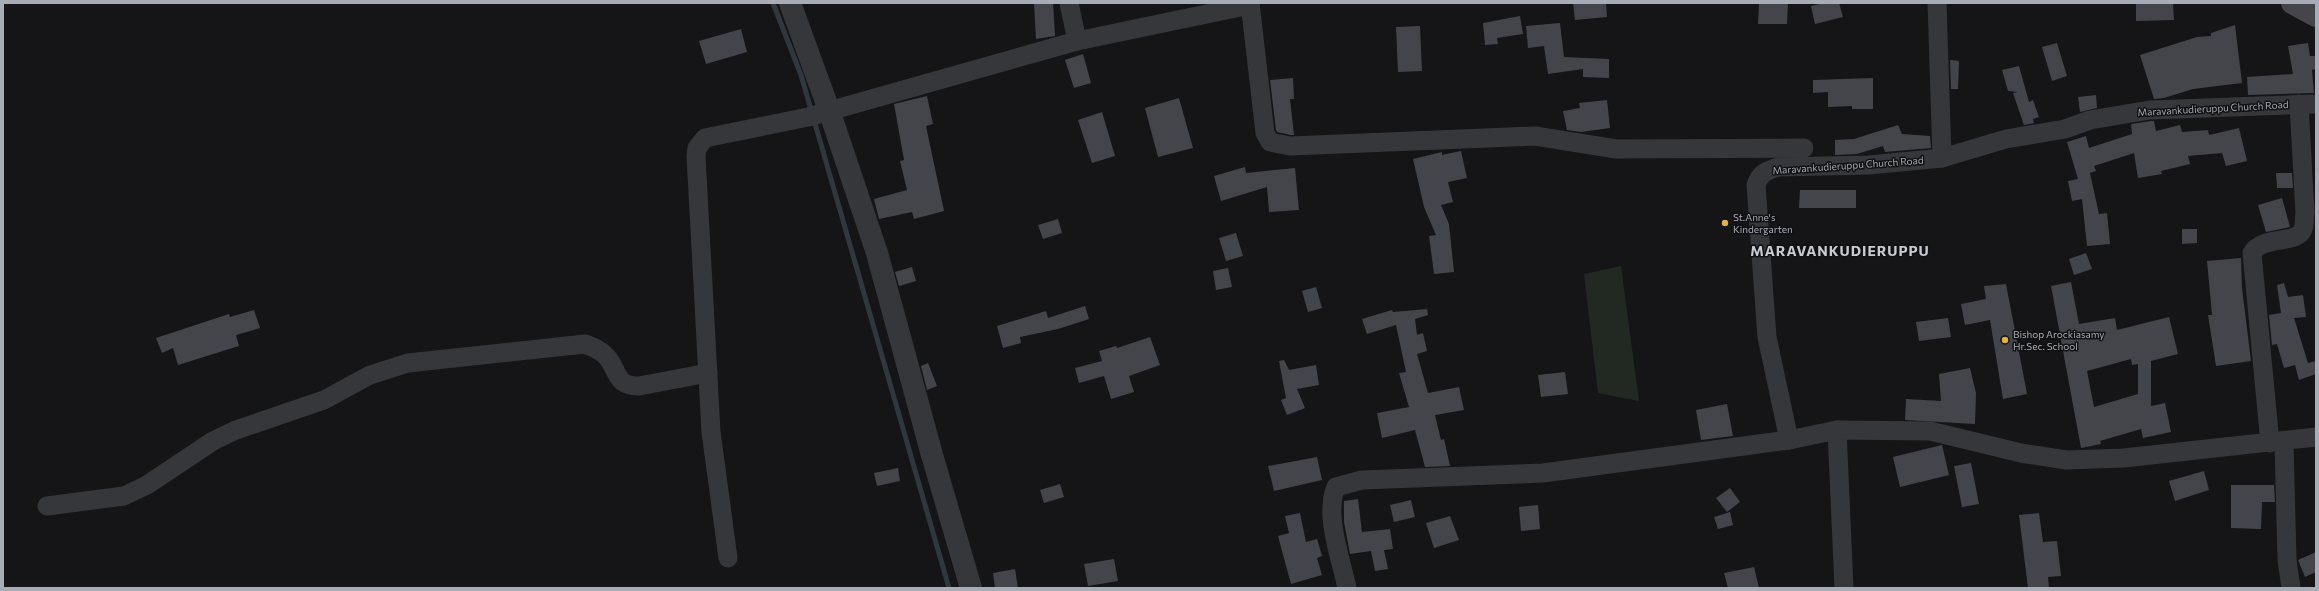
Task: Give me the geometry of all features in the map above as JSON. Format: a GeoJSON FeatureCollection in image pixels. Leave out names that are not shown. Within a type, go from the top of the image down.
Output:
{"type":"FeatureCollection","features":[{"type":"Feature","properties":{"kind":"main road"},"geometry":{"type":"LineString","coordinates":[[2292,3],[2316,16]]}},
{"type":"Feature","properties":{"kind":"street"},"geometry":{"type":"LineString","coordinates":[[790,3],[819,113],[877,253],[932,455],[971,588]]}},
{"type":"Feature","properties":{"kind":"street"},"geometry":{"type":"LineString","coordinates":[[1070,3],[1077,41]]}},
{"type":"Feature","properties":{"kind":"street"},"geometry":{"type":"LineString","coordinates":[[1937,3],[1942,158]]}},
{"type":"Feature","properties":{"kind":"street"},"geometry":{"type":"LineString","coordinates":[[728,558],[711,432],[696,156],[697,148],[705,138],[710,136],[819,113],[1077,41],[1250,4],[1265,133],[1270,142],[1278,145],[1290,146],[1535,136],[1616,149],[1804,148]]}},
{"type":"Feature","properties":{"kind":"street"},"geometry":{"type":"LineString","coordinates":[[2291,588],[2287,560],[2277,443],[2252,253],[2255,247],[2262,243],[2297,236],[2303,230],[2305,213],[2308,104]]}},
{"type":"Feature","properties":{"kind":"street","name":"Maravankudieruppu Church Road"},"geometry":{"type":"LineString","coordinates":[[1789,440],[1767,337],[1756,185],[1759,176],[1766,171],[1778,168],[1869,165],[1942,158],[2006,139],[2065,129],[2090,120],[2150,110],[2308,104]]}},
{"type":"Feature","properties":{"kind":"street"},"geometry":{"type":"LineString","coordinates":[[47,506],[124,496],[147,485],[213,441],[236,430],[324,400],[370,375],[408,363],[585,344],[596,348],[607,357],[620,381],[628,386],[639,386],[708,373]]}},
{"type":"Feature","properties":{"kind":"street"},"geometry":{"type":"LineString","coordinates":[[1837,430],[1844,588]]}},
{"type":"Feature","properties":{"kind":"street"},"geometry":{"type":"LineString","coordinates":[[1347,588],[1330,511],[1331,497],[1336,487],[1362,480],[1543,473],[1789,440],[1837,430],[1930,431],[2021,453],[2066,460],[2124,458],[2277,443],[2316,437]]}},
{"type":"Feature","properties":{"kind":"shaded area"},"geometry":{"type":"Polygon","coordinates":[[[1621,266],[1639,401],[1598,393],[1584,274],[1621,266]]]}},
{"type":"Feature","properties":{"kind":"building"},"geometry":{"type":"Polygon","coordinates":[[[1053,3],[1055,36],[1036,39],[1034,4],[1053,3]]]}},
{"type":"Feature","properties":{"kind":"building"},"geometry":{"type":"Polygon","coordinates":[[[1573,3],[1606,3],[1607,17],[1575,20],[1573,3]]]}},
{"type":"Feature","properties":{"kind":"building"},"geometry":{"type":"Polygon","coordinates":[[[1759,3],[1788,3],[1787,24],[1758,24],[1759,3]]]}},
{"type":"Feature","properties":{"kind":"building"},"geometry":{"type":"Polygon","coordinates":[[[1824,3],[1839,3],[1843,17],[1815,24],[1811,6],[1824,3]]]}},
{"type":"Feature","properties":{"kind":"building"},"geometry":{"type":"Polygon","coordinates":[[[2136,3],[2173,3],[2174,20],[2136,21],[2136,3]]]}},
{"type":"Feature","properties":{"kind":"building"},"geometry":{"type":"Polygon","coordinates":[[[1520,16],[1523,34],[1497,38],[1498,44],[1485,45],[1483,23],[1520,16]]]}},
{"type":"Feature","properties":{"kind":"building"},"geometry":{"type":"Polygon","coordinates":[[[1560,23],[1564,57],[1609,59],[1609,78],[1583,77],[1583,69],[1548,74],[1544,46],[1528,48],[1526,26],[1560,23]]]}},
{"type":"Feature","properties":{"kind":"building"},"geometry":{"type":"Polygon","coordinates":[[[2235,25],[2242,83],[2193,89],[2164,98],[2154,99],[2140,55],[2197,37],[2211,36],[2211,33],[2235,25]]]}},
{"type":"Feature","properties":{"kind":"building"},"geometry":{"type":"Polygon","coordinates":[[[1420,26],[1422,71],[1398,72],[1396,27],[1420,26]]]}},
{"type":"Feature","properties":{"kind":"building"},"geometry":{"type":"Polygon","coordinates":[[[741,29],[747,52],[706,64],[699,41],[741,29]]]}},
{"type":"Feature","properties":{"kind":"building"},"geometry":{"type":"Polygon","coordinates":[[[2057,43],[2067,76],[2052,81],[2042,47],[2057,43]]]}},
{"type":"Feature","properties":{"kind":"building"},"geometry":{"type":"Polygon","coordinates":[[[2308,43],[2310,56],[2316,56],[2316,69],[2312,70],[2314,93],[2248,95],[2247,77],[2293,74],[2288,46],[2308,43]]]}},
{"type":"Feature","properties":{"kind":"building"},"geometry":{"type":"Polygon","coordinates":[[[1083,54],[1091,83],[1074,88],[1065,60],[1083,54]]]}},
{"type":"Feature","properties":{"kind":"building"},"geometry":{"type":"Polygon","coordinates":[[[1950,60],[1959,61],[1958,89],[1951,89],[1950,60]]]}},
{"type":"Feature","properties":{"kind":"building"},"geometry":{"type":"Polygon","coordinates":[[[2019,66],[2029,102],[2033,100],[2039,117],[2033,119],[2034,123],[2024,125],[2013,93],[2018,92],[2008,91],[2002,70],[2019,66]]]}},
{"type":"Feature","properties":{"kind":"building"},"geometry":{"type":"Polygon","coordinates":[[[1293,78],[1294,99],[1290,99],[1294,135],[1291,135],[1277,132],[1276,130],[1270,80],[1293,78]]]}},
{"type":"Feature","properties":{"kind":"building"},"geometry":{"type":"Polygon","coordinates":[[[1873,78],[1873,109],[1852,109],[1852,106],[1828,107],[1828,92],[1813,93],[1813,80],[1873,78]]]}},
{"type":"Feature","properties":{"kind":"building"},"geometry":{"type":"Polygon","coordinates":[[[2096,95],[2097,108],[2080,112],[2078,97],[2096,95]]]}},
{"type":"Feature","properties":{"kind":"building"},"geometry":{"type":"Polygon","coordinates":[[[927,96],[933,124],[926,126],[944,211],[914,219],[912,212],[879,219],[874,199],[907,190],[900,161],[904,160],[894,104],[927,96]]]}},
{"type":"Feature","properties":{"kind":"building"},"geometry":{"type":"Polygon","coordinates":[[[1179,98],[1193,148],[1158,157],[1145,108],[1179,98]]]}},
{"type":"Feature","properties":{"kind":"building"},"geometry":{"type":"Polygon","coordinates":[[[1607,100],[1610,128],[1581,132],[1567,130],[1563,111],[1580,108],[1579,103],[1607,100]]]}},
{"type":"Feature","properties":{"kind":"building"},"geometry":{"type":"Polygon","coordinates":[[[1102,112],[1115,156],[1092,163],[1078,120],[1102,112]]]}},
{"type":"Feature","properties":{"kind":"building"},"geometry":{"type":"Polygon","coordinates":[[[2154,121],[2156,131],[2180,125],[2182,132],[2208,130],[2209,135],[2239,128],[2247,161],[2226,166],[2222,153],[2188,156],[2190,164],[2161,171],[2162,174],[2138,178],[2134,153],[2094,166],[2096,171],[2090,173],[2099,214],[2107,213],[2110,244],[2087,246],[2082,199],[2072,201],[2068,181],[2078,179],[2067,142],[2086,136],[2089,148],[2132,134],[2131,124],[2154,121]]]}},
{"type":"Feature","properties":{"kind":"building"},"geometry":{"type":"Polygon","coordinates":[[[1898,125],[1902,134],[1930,136],[1931,148],[1885,152],[1883,146],[1857,154],[1835,155],[1835,140],[1854,139],[1898,125]]]}},
{"type":"Feature","properties":{"kind":"building"},"geometry":{"type":"Polygon","coordinates":[[[1461,151],[1467,178],[1448,182],[1453,202],[1441,205],[1449,224],[1454,272],[1434,274],[1429,236],[1436,235],[1424,207],[1413,159],[1442,152],[1442,155],[1461,151]]]}},
{"type":"Feature","properties":{"kind":"building"},"geometry":{"type":"Polygon","coordinates":[[[1245,167],[1246,173],[1295,168],[1299,210],[1269,212],[1267,187],[1221,201],[1214,176],[1245,167]]]}},
{"type":"Feature","properties":{"kind":"building"},"geometry":{"type":"Polygon","coordinates":[[[2276,173],[2292,173],[2293,188],[2277,188],[2276,173]]]}},
{"type":"Feature","properties":{"kind":"building"},"geometry":{"type":"Polygon","coordinates":[[[1800,190],[1856,190],[1856,208],[1799,208],[1800,190]]]}},
{"type":"Feature","properties":{"kind":"building"},"geometry":{"type":"Polygon","coordinates":[[[2282,198],[2290,227],[2266,232],[2258,205],[2282,198]]]}},
{"type":"Feature","properties":{"kind":"building"},"geometry":{"type":"Polygon","coordinates":[[[1058,219],[1062,233],[1043,239],[1038,225],[1058,219]]]}},
{"type":"Feature","properties":{"kind":"building"},"geometry":{"type":"Polygon","coordinates":[[[2182,229],[2197,229],[2197,243],[2182,244],[2182,229]]]}},
{"type":"Feature","properties":{"kind":"building"},"geometry":{"type":"Polygon","coordinates":[[[1236,233],[1243,256],[1226,261],[1219,238],[1236,233]]]}},
{"type":"Feature","properties":{"kind":"building"},"geometry":{"type":"Polygon","coordinates":[[[2086,253],[2092,269],[2074,275],[2069,259],[2086,253]]]}},
{"type":"Feature","properties":{"kind":"building"},"geometry":{"type":"Polygon","coordinates":[[[2241,258],[2242,288],[2251,361],[2216,366],[2208,315],[2212,315],[2207,261],[2241,258]]]}},
{"type":"Feature","properties":{"kind":"building"},"geometry":{"type":"Polygon","coordinates":[[[912,267],[916,281],[899,286],[895,272],[912,267]]]}},
{"type":"Feature","properties":{"kind":"building"},"geometry":{"type":"Polygon","coordinates":[[[1228,268],[1232,287],[1216,290],[1213,271],[1228,268]]]}},
{"type":"Feature","properties":{"kind":"building"},"geometry":{"type":"Polygon","coordinates":[[[2071,282],[2079,324],[2115,318],[2117,330],[2169,317],[2178,354],[2151,361],[2151,406],[2165,403],[2171,432],[2143,438],[2141,429],[2100,441],[2101,444],[2081,448],[2051,286],[2071,282]],[[2131,359],[2087,371],[2094,407],[2138,394],[2138,364],[2132,365],[2131,359]]]}},
{"type":"Feature","properties":{"kind":"building"},"geometry":{"type":"Polygon","coordinates":[[[2284,283],[2288,297],[2303,295],[2306,317],[2294,318],[2308,363],[2316,361],[2316,374],[2299,380],[2295,365],[2284,368],[2277,344],[2272,345],[2269,315],[2281,313],[2277,285],[2284,283]]]}},
{"type":"Feature","properties":{"kind":"building","name":"Bishop Arockiasamy Hr.Sec. School"},"geometry":{"type":"Polygon","coordinates":[[[2006,284],[2027,394],[2003,399],[1990,320],[1965,325],[1961,304],[1986,299],[1984,286],[2006,284]]]}},
{"type":"Feature","properties":{"kind":"building"},"geometry":{"type":"Polygon","coordinates":[[[1316,287],[1322,308],[1308,312],[1302,291],[1316,287]]]}},
{"type":"Feature","properties":{"kind":"building"},"geometry":{"type":"Polygon","coordinates":[[[1085,306],[1089,319],[1058,329],[1020,337],[1021,343],[1003,348],[997,326],[1046,311],[1048,318],[1085,306]]]}},
{"type":"Feature","properties":{"kind":"building"},"geometry":{"type":"Polygon","coordinates":[[[1427,309],[1428,315],[1415,319],[1417,335],[1423,333],[1427,351],[1417,354],[1428,393],[1459,387],[1464,410],[1435,415],[1441,440],[1444,439],[1450,466],[1425,467],[1415,430],[1382,438],[1377,413],[1409,407],[1399,373],[1406,372],[1396,325],[1367,334],[1362,319],[1392,310],[1393,312],[1427,309]]]}},
{"type":"Feature","properties":{"kind":"building"},"geometry":{"type":"Polygon","coordinates":[[[254,310],[260,328],[236,335],[239,346],[178,365],[173,348],[162,353],[156,338],[229,314],[230,317],[254,310]]]}},
{"type":"Feature","properties":{"kind":"building"},"geometry":{"type":"Polygon","coordinates":[[[1948,318],[1951,337],[1919,341],[1916,322],[1948,318]]]}},
{"type":"Feature","properties":{"kind":"building"},"geometry":{"type":"Polygon","coordinates":[[[1150,337],[1160,365],[1129,376],[1134,392],[1111,399],[1104,376],[1079,383],[1075,368],[1102,361],[1099,351],[1116,346],[1117,348],[1150,337]]]}},
{"type":"Feature","properties":{"kind":"building"},"geometry":{"type":"Polygon","coordinates":[[[1284,360],[1289,370],[1316,365],[1319,385],[1297,389],[1305,408],[1287,415],[1281,400],[1286,398],[1279,361],[1284,360]]]}},
{"type":"Feature","properties":{"kind":"building"},"geometry":{"type":"Polygon","coordinates":[[[928,363],[937,386],[927,390],[921,366],[928,363]]]}},
{"type":"Feature","properties":{"kind":"building"},"geometry":{"type":"Polygon","coordinates":[[[1970,368],[1976,393],[1975,424],[1905,420],[1906,399],[1941,401],[1939,374],[1970,368]]]}},
{"type":"Feature","properties":{"kind":"building"},"geometry":{"type":"Polygon","coordinates":[[[1565,372],[1568,394],[1541,397],[1538,375],[1565,372]]]}},
{"type":"Feature","properties":{"kind":"building"},"geometry":{"type":"Polygon","coordinates":[[[1727,404],[1733,436],[1701,440],[1696,410],[1727,404]]]}},
{"type":"Feature","properties":{"kind":"building"},"geometry":{"type":"Polygon","coordinates":[[[1942,445],[1949,475],[1900,487],[1893,457],[1942,445]]]}},
{"type":"Feature","properties":{"kind":"building"},"geometry":{"type":"Polygon","coordinates":[[[1317,457],[1322,480],[1274,491],[1268,466],[1317,457]]]}},
{"type":"Feature","properties":{"kind":"building"},"geometry":{"type":"Polygon","coordinates":[[[1971,463],[1979,504],[1962,507],[1954,466],[1971,463]]]}},
{"type":"Feature","properties":{"kind":"building"},"geometry":{"type":"Polygon","coordinates":[[[898,468],[900,481],[877,486],[874,473],[898,468]]]}},
{"type":"Feature","properties":{"kind":"building"},"geometry":{"type":"Polygon","coordinates":[[[2204,471],[2209,490],[2175,501],[2169,481],[2204,471]]]}},
{"type":"Feature","properties":{"kind":"building"},"geometry":{"type":"Polygon","coordinates":[[[1060,484],[1064,497],[1044,503],[1040,490],[1060,484]]]}},
{"type":"Feature","properties":{"kind":"building"},"geometry":{"type":"Polygon","coordinates":[[[2231,485],[2274,485],[2275,502],[2262,502],[2261,529],[2231,528],[2231,485]]]}},
{"type":"Feature","properties":{"kind":"building"},"geometry":{"type":"Polygon","coordinates":[[[1730,488],[1740,502],[1727,512],[1716,498],[1730,488]]]}},
{"type":"Feature","properties":{"kind":"building"},"geometry":{"type":"Polygon","coordinates":[[[1358,499],[1362,532],[1390,529],[1393,549],[1384,550],[1388,569],[1375,571],[1371,551],[1350,554],[1344,522],[1344,501],[1358,499]]]}},
{"type":"Feature","properties":{"kind":"building"},"geometry":{"type":"Polygon","coordinates":[[[1411,500],[1415,517],[1394,522],[1390,505],[1411,500]]]}},
{"type":"Feature","properties":{"kind":"building"},"geometry":{"type":"Polygon","coordinates":[[[1538,505],[1540,529],[1521,531],[1519,507],[1538,505]]]}},
{"type":"Feature","properties":{"kind":"building"},"geometry":{"type":"Polygon","coordinates":[[[1730,512],[1733,525],[1718,529],[1714,517],[1730,512]]]}},
{"type":"Feature","properties":{"kind":"building"},"geometry":{"type":"Polygon","coordinates":[[[1300,513],[1306,542],[1317,539],[1322,556],[1317,558],[1322,575],[1291,584],[1278,536],[1289,533],[1285,516],[1300,513]]]}},
{"type":"Feature","properties":{"kind":"building"},"geometry":{"type":"Polygon","coordinates":[[[2039,513],[2043,542],[2057,541],[2061,576],[2048,577],[2049,588],[2028,588],[2019,515],[2039,513]]]}},
{"type":"Feature","properties":{"kind":"building"},"geometry":{"type":"Polygon","coordinates":[[[1450,516],[1459,540],[1434,548],[1426,523],[1450,516]]]}},
{"type":"Feature","properties":{"kind":"building"},"geometry":{"type":"Polygon","coordinates":[[[2316,552],[2316,572],[2305,577],[2298,560],[2316,552]]]}},
{"type":"Feature","properties":{"kind":"building"},"geometry":{"type":"Polygon","coordinates":[[[1114,559],[1118,581],[1088,586],[1084,564],[1114,559]]]}},
{"type":"Feature","properties":{"kind":"building"},"geometry":{"type":"Polygon","coordinates":[[[1754,567],[1759,588],[1728,588],[1724,573],[1754,567]]]}},
{"type":"Feature","properties":{"kind":"building"},"geometry":{"type":"Polygon","coordinates":[[[1015,569],[1018,588],[995,588],[993,573],[1015,569]]]}},
{"type":"Feature","properties":{"kind":"waterway"},"geometry":{"type":"LineString","coordinates":[[773,3],[801,75],[949,588]]}},
{"type":"Feature","properties":{"kind":"place","name":"St.Anne's Kindergarten"},"geometry":{"type":"Point","coordinates":[1725,223]}},
{"type":"Feature","properties":{"kind":"place","name":"Bishop Arockiasamy Hr.Sec. School"},"geometry":{"type":"Point","coordinates":[2005,340]}},
{"type":"Feature","properties":{"kind":"district","name":"MARAVANKUDIERUPPU"},"geometry":{"type":"Point","coordinates":[1840,250]}}]}
